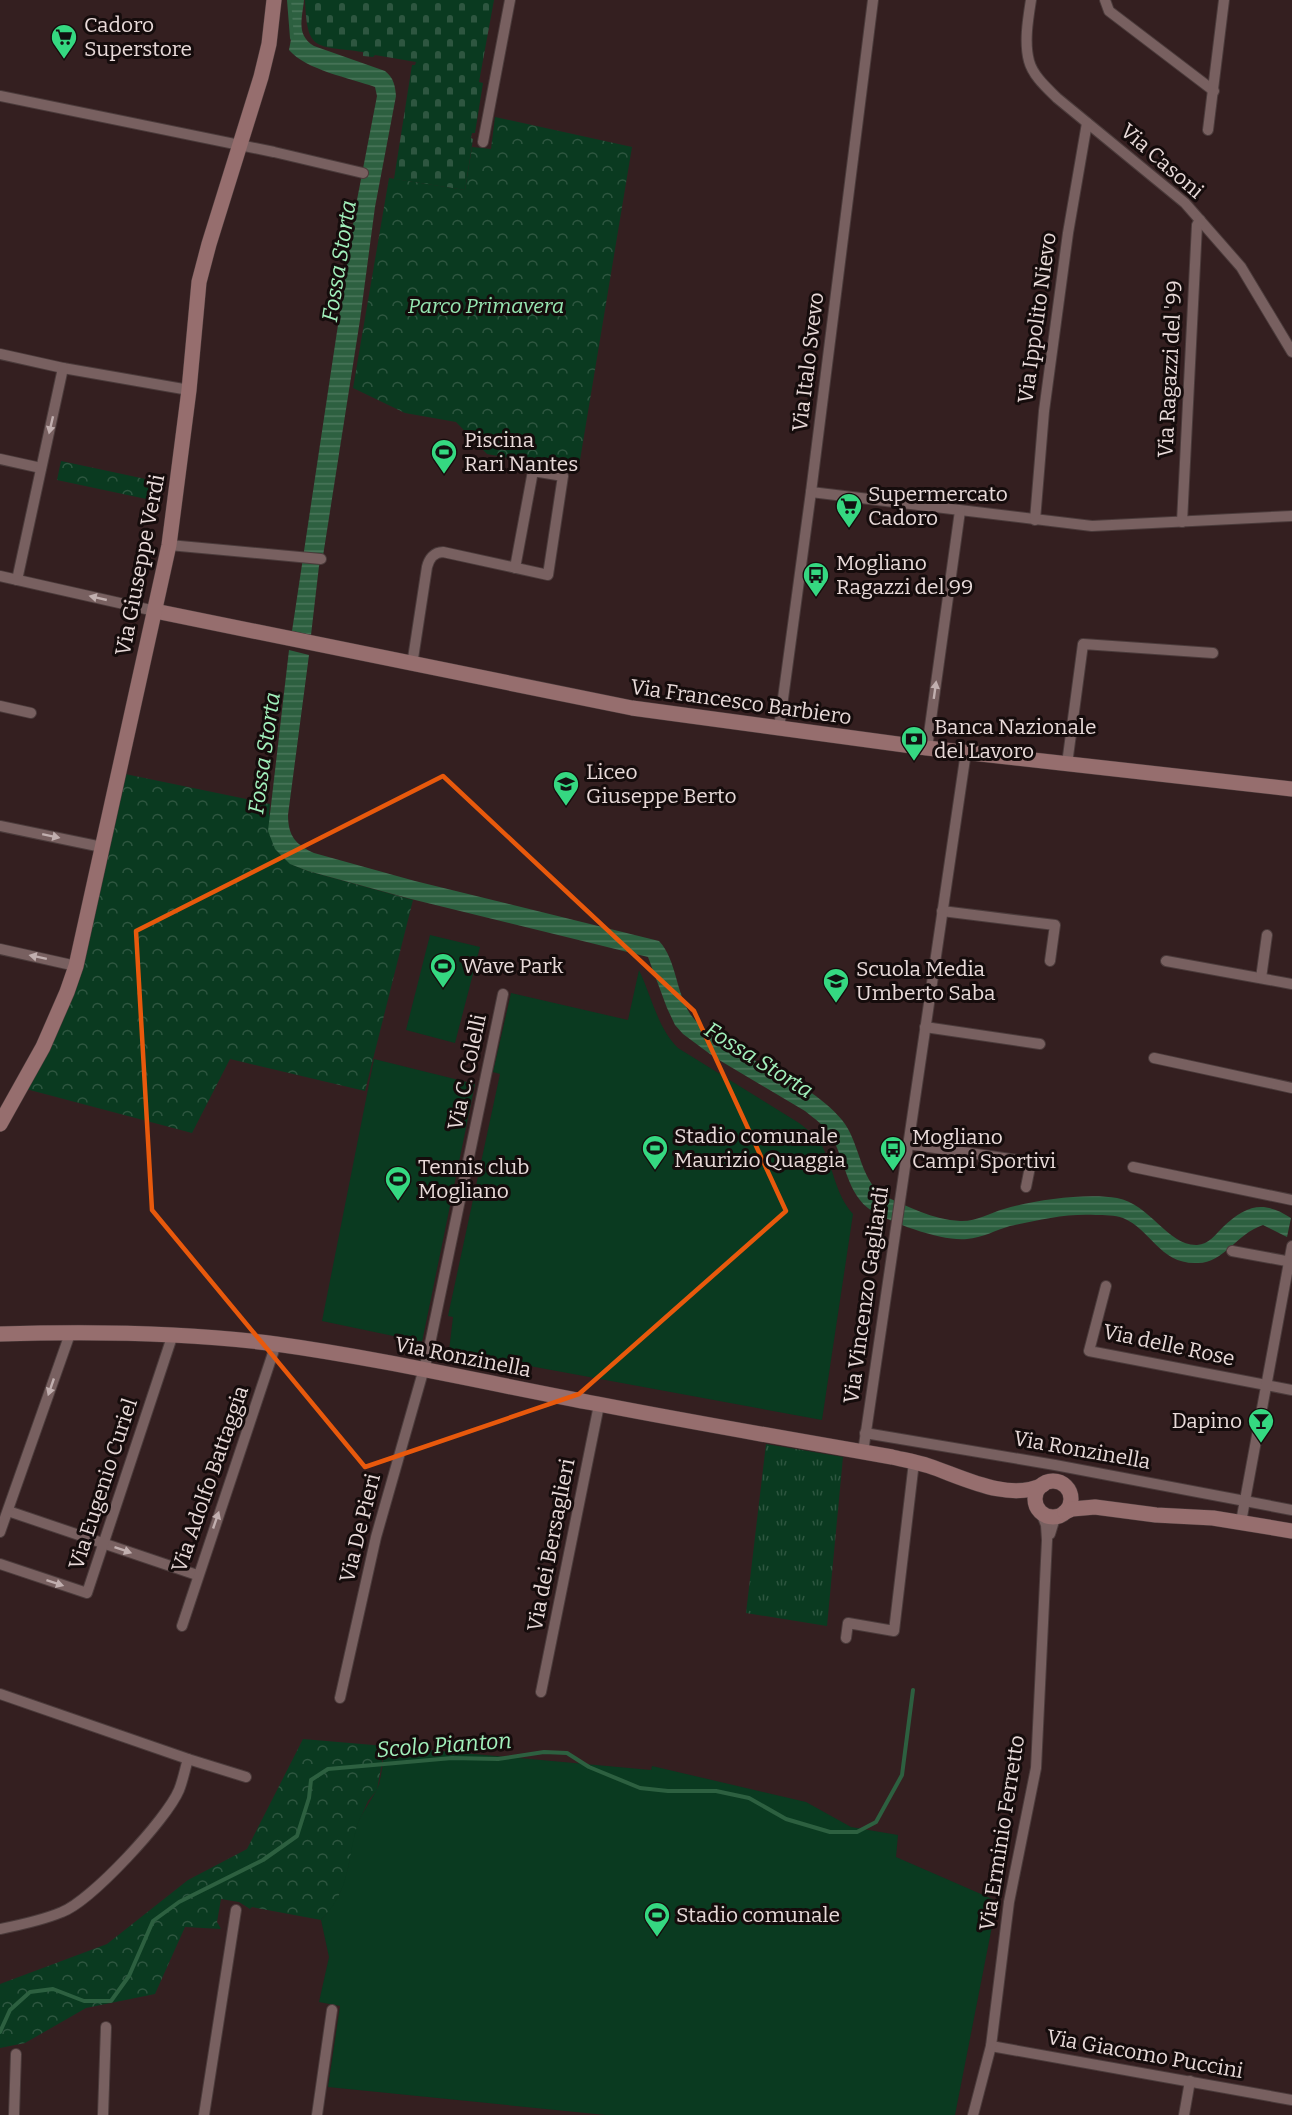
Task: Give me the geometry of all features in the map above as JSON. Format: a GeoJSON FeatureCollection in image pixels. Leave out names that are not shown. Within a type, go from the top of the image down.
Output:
{"type":"FeatureCollection","features":[{"type":"Feature","properties":{"kind":"street","name":"Via Giuseppe Verdi"},"geometry":{"type":"LineString","coordinates":[[0,1124],[43,1047],[76,966],[169,546],[189,390],[199,282],[261,77],[269,44],[274,0]]}},
{"type":"Feature","properties":{"kind":"street"},"geometry":{"type":"LineString","coordinates":[[483,142],[510,0]]}},
{"type":"Feature","properties":{"kind":"street","name":"Via Italo Svevo"},"geometry":{"type":"LineString","coordinates":[[779,728],[873,0]]}},
{"type":"Feature","properties":{"kind":"street","name":"Via Casoni"},"geometry":{"type":"LineString","coordinates":[[1031,0],[1028,24],[1029,62],[1040,81],[1087,123],[1185,203],[1241,267],[1292,352]]}},
{"type":"Feature","properties":{"kind":"street"},"geometry":{"type":"LineString","coordinates":[[1105,0],[1109,11],[1214,91]]}},
{"type":"Feature","properties":{"kind":"street"},"geometry":{"type":"LineString","coordinates":[[1208,130],[1224,0]]}},
{"type":"Feature","properties":{"kind":"street"},"geometry":{"type":"LineString","coordinates":[[0,96],[363,173]]}},
{"type":"Feature","properties":{"kind":"street","name":"Via Ippolito Nievo"},"geometry":{"type":"LineString","coordinates":[[1035,520],[1044,411],[1068,233],[1087,123]]}},
{"type":"Feature","properties":{"kind":"street","name":"Via Ragazzi del '99"},"geometry":{"type":"LineString","coordinates":[[1182,522],[1197,225],[1200,220]]}},
{"type":"Feature","properties":{"kind":"street"},"geometry":{"type":"LineString","coordinates":[[0,354],[63,368],[189,390]]}},
{"type":"Feature","properties":{"kind":"street"},"geometry":{"type":"LineString","coordinates":[[17,580],[63,368]]}},
{"type":"Feature","properties":{"kind":"street"},"geometry":{"type":"LineString","coordinates":[[0,459],[41,468]]}},
{"type":"Feature","properties":{"kind":"street"},"geometry":{"type":"LineString","coordinates":[[412,664],[427,567],[436,553],[443,552],[515,568],[548,575],[563,476],[533,471],[515,568]]}},
{"type":"Feature","properties":{"kind":"street"},"geometry":{"type":"LineString","coordinates":[[811,492],[1092,526],[1292,516]]}},
{"type":"Feature","properties":{"kind":"street"},"geometry":{"type":"LineString","coordinates":[[927,748],[960,511]]}},
{"type":"Feature","properties":{"kind":"street"},"geometry":{"type":"LineString","coordinates":[[169,546],[320,559]]}},
{"type":"Feature","properties":{"kind":"street","name":"Via Francesco Barbiero"},"geometry":{"type":"LineString","coordinates":[[0,576],[155,611],[601,703],[686,717],[927,748],[1292,789]]}},
{"type":"Feature","properties":{"kind":"street"},"geometry":{"type":"LineString","coordinates":[[1067,764],[1083,644],[1213,653]]}},
{"type":"Feature","properties":{"kind":"street"},"geometry":{"type":"LineString","coordinates":[[0,706],[31,713]]}},
{"type":"Feature","properties":{"kind":"street","name":"Via Vincenzo Gagliardi"},"geometry":{"type":"LineString","coordinates":[[863,1452],[966,752]]}},
{"type":"Feature","properties":{"kind":"street"},"geometry":{"type":"LineString","coordinates":[[0,826],[102,847]]}},
{"type":"Feature","properties":{"kind":"street"},"geometry":{"type":"LineString","coordinates":[[942,911],[1055,925],[1050,961]]}},
{"type":"Feature","properties":{"kind":"street"},"geometry":{"type":"LineString","coordinates":[[1260,978],[1267,935]]}},
{"type":"Feature","properties":{"kind":"street"},"geometry":{"type":"LineString","coordinates":[[0,950],[76,966]]}},
{"type":"Feature","properties":{"kind":"street"},"geometry":{"type":"LineString","coordinates":[[1166,961],[1292,984]]}},
{"type":"Feature","properties":{"kind":"street","name":"Via C. Colelli"},"geometry":{"type":"LineString","coordinates":[[424,1370],[503,994]]}},
{"type":"Feature","properties":{"kind":"street"},"geometry":{"type":"LineString","coordinates":[[925,1027],[1040,1044]]}},
{"type":"Feature","properties":{"kind":"street"},"geometry":{"type":"LineString","coordinates":[[1154,1058],[1292,1088]]}},
{"type":"Feature","properties":{"kind":"street"},"geometry":{"type":"LineString","coordinates":[[908,1143],[1030,1162],[1026,1187]]}},
{"type":"Feature","properties":{"kind":"street"},"geometry":{"type":"LineString","coordinates":[[1133,1167],[1292,1200]]}},
{"type":"Feature","properties":{"kind":"street"},"geometry":{"type":"LineString","coordinates":[[1241,1522],[1291,1262],[1292,1246]]}},
{"type":"Feature","properties":{"kind":"street"},"geometry":{"type":"LineString","coordinates":[[1232,1251],[1291,1262]]}},
{"type":"Feature","properties":{"kind":"street","name":"Via delle Rose"},"geometry":{"type":"LineString","coordinates":[[1106,1286],[1089,1351],[1292,1390]]}},
{"type":"Feature","properties":{"kind":"street"},"geometry":{"type":"LineString","coordinates":[[0,1532],[71,1331]]}},
{"type":"Feature","properties":{"kind":"street","name":"Via Ronzinella"},"geometry":{"type":"LineString","coordinates":[[0,1334],[71,1331],[172,1334],[276,1344],[914,1462],[968,1481],[1024,1496],[1050,1516],[1078,1508],[1107,1509],[1241,1522],[1292,1531]]}},
{"type":"Feature","properties":{"kind":"street","name":"Via Eugenio Curiel"},"geometry":{"type":"LineString","coordinates":[[0,1564],[87,1593],[172,1334]]}},
{"type":"Feature","properties":{"kind":"street","name":"Via Adolfo Battaggia"},"geometry":{"type":"LineString","coordinates":[[182,1626],[197,1575],[276,1344]]}},
{"type":"Feature","properties":{"kind":"street","name":"Via De Pieri"},"geometry":{"type":"LineString","coordinates":[[340,1698],[376,1537],[424,1370]]}},
{"type":"Feature","properties":{"kind":"street","name":"Via dei Bersaglieri"},"geometry":{"type":"LineString","coordinates":[[541,1692],[599,1405]]}},
{"type":"Feature","properties":{"kind":"street","name":"Via Ronzinella"},"geometry":{"type":"LineString","coordinates":[[865,1433],[1055,1465],[1292,1510]]}},
{"type":"Feature","properties":{"kind":"street"},"geometry":{"type":"LineString","coordinates":[[846,1638],[848,1623],[894,1631],[914,1462]]}},
{"type":"Feature","properties":{"kind":"street","name":"Via Ronzinella"},"geometry":{"type":"LineString","coordinates":[[997,1488],[1023,1490],[1055,1482],[1066,1487],[1084,1501],[1107,1509]]}},
{"type":"Feature","properties":{"kind":"street","name":"Via Ronzinella"},"geometry":{"type":"LineString","coordinates":[[1039,1509],[1036,1495],[1042,1485]]}},
{"type":"Feature","properties":{"kind":"street","name":"Via Ronzinella"},"geometry":{"type":"LineString","coordinates":[[1063,1513],[1071,1500],[1066,1487]]}},
{"type":"Feature","properties":{"kind":"street","name":"Via Erminio Ferretto"},"geometry":{"type":"LineString","coordinates":[[973,2115],[991,2046],[1013,1879],[1036,1768],[1046,1555],[1046,1526],[1039,1509]]}},
{"type":"Feature","properties":{"kind":"street"},"geometry":{"type":"LineString","coordinates":[[8,1511],[197,1575]]}},
{"type":"Feature","properties":{"kind":"street","name":"Via Erminio Ferretto"},"geometry":{"type":"LineString","coordinates":[[1046,1555],[1052,1526],[1056,1518],[1063,1513]]}},
{"type":"Feature","properties":{"kind":"street"},"geometry":{"type":"LineString","coordinates":[[0,1694],[246,1777]]}},
{"type":"Feature","properties":{"kind":"street"},"geometry":{"type":"LineString","coordinates":[[0,1929],[64,1912],[98,1886],[159,1821],[178,1791],[188,1759]]}},
{"type":"Feature","properties":{"kind":"street"},"geometry":{"type":"LineString","coordinates":[[204,2115],[236,1910]]}},
{"type":"Feature","properties":{"kind":"street"},"geometry":{"type":"LineString","coordinates":[[317,2115],[333,2010]]}},
{"type":"Feature","properties":{"kind":"street"},"geometry":{"type":"LineString","coordinates":[[103,2115],[106,2027]]}},
{"type":"Feature","properties":{"kind":"street","name":"Via Giacomo Puccini"},"geometry":{"type":"LineString","coordinates":[[991,2046],[1292,2100]]}},
{"type":"Feature","properties":{"kind":"street"},"geometry":{"type":"LineString","coordinates":[[14,2115],[16,2054]]}},
{"type":"Feature","properties":{"kind":"street"},"geometry":{"type":"LineString","coordinates":[[1184,2115],[1190,2081]]}},
{"type":"Feature","properties":{"kind":"highlighted area"},"geometry":{"type":"Polygon","coordinates":[[[443,776],[694,1011],[786,1211],[579,1394],[365,1467],[152,1210],[136,931],[443,776]]]}},
{"type":"Feature","properties":{"kind":"green space"},"geometry":{"type":"Polygon","coordinates":[[[305,0],[494,0],[479,82],[483,83],[475,133],[472,133],[471,138],[473,139],[465,190],[394,179],[412,65],[416,62],[375,55],[373,57],[363,56],[363,52],[317,43],[308,30],[305,0]]]}},
{"type":"Feature","properties":{"kind":"green space","name":"Parco Primavera"},"geometry":{"type":"Polygon","coordinates":[[[495,117],[632,147],[579,466],[526,461],[487,454],[456,422],[405,413],[353,388],[389,178],[465,190],[472,147],[491,149],[495,117]]]}},
{"type":"Feature","properties":{"kind":"green space"},"geometry":{"type":"Polygon","coordinates":[[[61,461],[155,481],[151,500],[57,480],[61,461]]]}},
{"type":"Feature","properties":{"kind":"green space"},"geometry":{"type":"Polygon","coordinates":[[[125,774],[270,804],[269,814],[291,864],[308,871],[413,900],[365,1091],[230,1059],[192,1133],[26,1089],[47,1051],[125,774]]]}},
{"type":"Feature","properties":{"kind":"green space","name":"Wave Park"},"geometry":{"type":"Polygon","coordinates":[[[430,935],[480,947],[455,1043],[406,1030],[430,935]]]}},
{"type":"Feature","properties":{"kind":"green space","name":"Stadio comunale Maurizio Quaggia"},"geometry":{"type":"Polygon","coordinates":[[[639,970],[665,1031],[678,1048],[799,1123],[818,1139],[838,1190],[853,1214],[822,1420],[449,1351],[453,1317],[448,1316],[500,1074],[493,1072],[511,993],[628,1020],[639,970]]]}},
{"type":"Feature","properties":{"kind":"green space","name":"Tennis club Mogliano"},"geometry":{"type":"Polygon","coordinates":[[[374,1059],[475,1084],[422,1342],[322,1321],[374,1059]]]}},
{"type":"Feature","properties":{"kind":"green space"},"geometry":{"type":"Polygon","coordinates":[[[766,1444],[843,1457],[827,1626],[746,1613],[766,1444]]]}},
{"type":"Feature","properties":{"kind":"green space"},"geometry":{"type":"Polygon","coordinates":[[[303,1739],[385,1746],[377,1790],[368,1801],[358,1824],[345,1883],[334,1906],[321,1920],[252,1907],[250,1909],[239,1902],[221,1899],[217,1922],[221,1929],[185,1927],[155,1994],[86,2008],[25,2043],[0,2048],[0,1984],[107,1944],[188,1880],[247,1849],[303,1739]]]}},
{"type":"Feature","properties":{"kind":"green space","name":"Stadio comunale"},"geometry":{"type":"Polygon","coordinates":[[[385,1746],[651,1770],[652,1766],[806,1802],[851,1827],[898,1835],[896,1857],[997,1901],[955,2115],[606,2115],[328,2087],[340,2006],[319,2002],[329,1957],[321,1920],[338,1897],[343,1885],[358,1823],[380,1781],[385,1746]]]}},
{"type":"Feature","properties":{"kind":"shaded area"},"geometry":{"type":"Polygon","coordinates":[[[290,0],[304,0],[301,26],[308,42],[385,71],[392,79],[396,96],[375,207],[360,320],[323,556],[319,566],[311,635],[292,631],[356,205],[377,96],[375,87],[317,68],[289,50],[292,34],[290,0]]]}},
{"type":"Feature","properties":{"kind":"shaded area"},"geometry":{"type":"Polygon","coordinates":[[[289,650],[309,655],[288,815],[291,834],[302,847],[314,853],[415,881],[659,941],[670,960],[685,1004],[698,1023],[733,1048],[811,1092],[828,1105],[848,1129],[869,1179],[882,1195],[930,1215],[960,1221],[1045,1200],[1090,1196],[1117,1198],[1139,1208],[1177,1239],[1187,1244],[1197,1245],[1208,1241],[1240,1214],[1264,1207],[1291,1218],[1287,1237],[1263,1225],[1245,1235],[1215,1258],[1198,1263],[1185,1262],[1165,1253],[1133,1223],[1117,1216],[1075,1215],[1053,1218],[1010,1226],[978,1237],[957,1239],[918,1231],[872,1211],[857,1195],[847,1176],[836,1145],[823,1126],[805,1111],[714,1057],[683,1034],[675,1025],[648,957],[411,899],[290,864],[275,849],[268,831],[289,650]]]}},
{"type":"Feature","properties":{"kind":"waterway","name":"Fossa Storta"},"geometry":{"type":"LineString","coordinates":[[289,0],[292,38]]}},
{"type":"Feature","properties":{"kind":"waterway","name":"Scolo Pianton"},"geometry":{"type":"LineString","coordinates":[[0,2032],[10,2010],[30,1992],[53,1989],[84,2001],[111,2001],[129,1976],[153,1921],[179,1902],[263,1860],[297,1836],[309,1798],[311,1780],[328,1769],[452,1758],[498,1759],[544,1752],[567,1753],[589,1767],[640,1788],[668,1791],[716,1791],[749,1798],[786,1819],[830,1832],[857,1832],[876,1822],[902,1775],[913,1690]]}},
{"type":"Feature","properties":{"kind":"place","name":"Cadoro Superstore"},"geometry":{"type":"Point","coordinates":[64,60]}},
{"type":"Feature","properties":{"kind":"place","name":"Piscina Rari Nantes"},"geometry":{"type":"Point","coordinates":[444,475]}},
{"type":"Feature","properties":{"kind":"place","name":"Supermercato Cadoro"},"geometry":{"type":"Point","coordinates":[849,529]}},
{"type":"Feature","properties":{"kind":"place","name":"Mogliano Ragazzi del 99"},"geometry":{"type":"Point","coordinates":[816,598]}},
{"type":"Feature","properties":{"kind":"place","name":"Banca Nazionale del Lavoro"},"geometry":{"type":"Point","coordinates":[914,762]}},
{"type":"Feature","properties":{"kind":"place","name":"Liceo Giuseppe Berto"},"geometry":{"type":"Point","coordinates":[566,807]}},
{"type":"Feature","properties":{"kind":"place","name":"Wave Park"},"geometry":{"type":"Point","coordinates":[443,989]}},
{"type":"Feature","properties":{"kind":"place","name":"Scuola Media Umberto Saba"},"geometry":{"type":"Point","coordinates":[836,1004]}},
{"type":"Feature","properties":{"kind":"place","name":"Stadio comunale Maurizio Quaggia"},"geometry":{"type":"Point","coordinates":[655,1171]}},
{"type":"Feature","properties":{"kind":"place","name":"Mogliano Campi Sportivi"},"geometry":{"type":"Point","coordinates":[893,1172]}},
{"type":"Feature","properties":{"kind":"place","name":"Tennis club Mogliano"},"geometry":{"type":"Point","coordinates":[398,1202]}},
{"type":"Feature","properties":{"kind":"place","name":"Dapino"},"geometry":{"type":"Point","coordinates":[1261,1444]}},
{"type":"Feature","properties":{"kind":"place","name":"Stadio comunale"},"geometry":{"type":"Point","coordinates":[657,1938]}}]}
